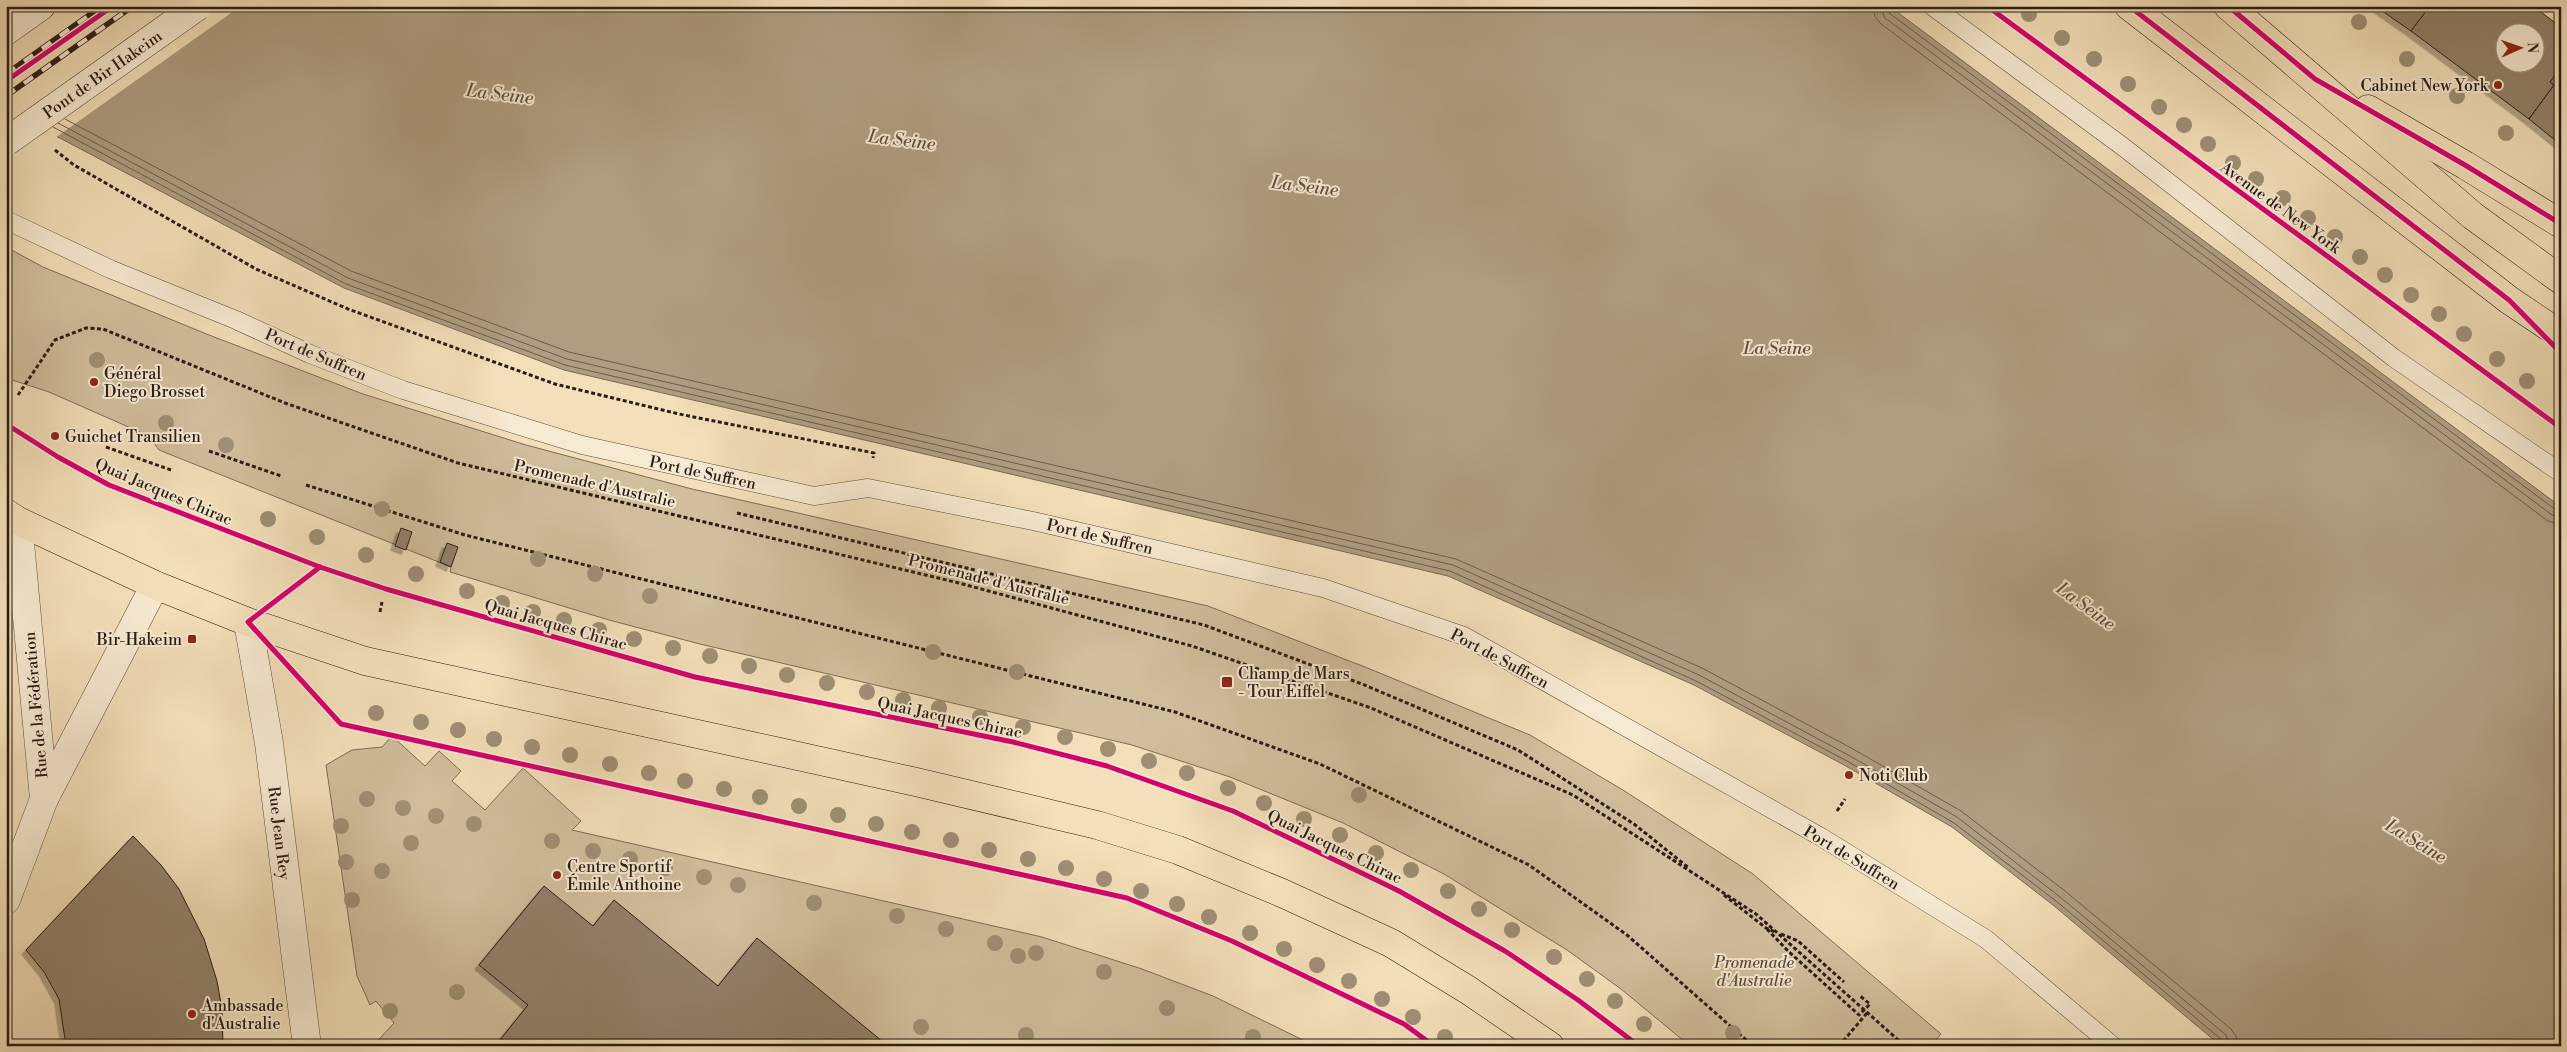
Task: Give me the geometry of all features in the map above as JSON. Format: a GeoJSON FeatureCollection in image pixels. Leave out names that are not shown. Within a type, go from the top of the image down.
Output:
{"type":"FeatureCollection","features":[{"type":"Feature","properties":{"kind":"main road"},"geometry":{"type":"LineString","coordinates":[[2129,6],[2510,300],[2561,335]]}},
{"type":"Feature","properties":{"kind":"main road"},"geometry":{"type":"LineString","coordinates":[[2228,6],[2473,216],[2561,280]]}},
{"type":"Feature","properties":{"kind":"main road"},"geometry":{"type":"LineString","coordinates":[[2315,79],[2465,164],[2561,224]]}},
{"type":"Feature","properties":{"kind":"main road"},"geometry":{"type":"LineString","coordinates":[[2510,300],[2561,353]]}},
{"type":"Feature","properties":{"kind":"main road"},"geometry":{"type":"LineString","coordinates":[[12,517],[155,585],[248,622],[365,661],[916,782],[1097,825],[1178,850],[1282,893],[1391,943],[1468,990],[1550,1046]]}},
{"type":"Feature","properties":{"kind":"street"},"geometry":{"type":"LineString","coordinates":[[6,31],[41,6]]}},
{"type":"Feature","properties":{"kind":"street","name":"Pont de Bir Hakeim"},"geometry":{"type":"LineString","coordinates":[[6,142],[198,6]]}},
{"type":"Feature","properties":{"kind":"street","name":"Rue de la Fédération"},"geometry":{"type":"LineString","coordinates":[[12,517],[44,799]]}},
{"type":"Feature","properties":{"kind":"street","name":"Rue de la Fédération"},"geometry":{"type":"LineString","coordinates":[[6,900],[44,799],[155,585]]}},
{"type":"Feature","properties":{"kind":"street","name":"Rue Jean Rey"},"geometry":{"type":"LineString","coordinates":[[248,622],[269,743],[308,1046]]}},
{"type":"Feature","properties":{"kind":"lane"},"geometry":{"type":"LineString","coordinates":[[1932,6],[2122,146],[2394,358],[2561,473]]}},
{"type":"Feature","properties":{"kind":"lane","name":"Port de Suffren"},"geometry":{"type":"LineString","coordinates":[[6,220],[110,269],[236,320],[320,358],[403,390],[582,445],[814,496],[868,488],[1033,520],[1323,588],[1464,636],[1821,837],[1986,939],[2113,1046]]}},
{"type":"Feature","properties":{"kind":"path"},"geometry":{"type":"LineString","coordinates":[[51,146],[74,164],[256,269],[348,309],[555,384],[680,414],[874,452]]}},
{"type":"Feature","properties":{"kind":"path"},"geometry":{"type":"LineString","coordinates":[[106,448],[171,470]]}},
{"type":"Feature","properties":{"kind":"path"},"geometry":{"type":"LineString","coordinates":[[209,451],[281,476]]}},
{"type":"Feature","properties":{"kind":"path"},"geometry":{"type":"LineString","coordinates":[[306,485],[466,535],[1175,712],[1320,764],[1529,865],[1627,935],[1753,1046]]}},
{"type":"Feature","properties":{"kind":"path"},"geometry":{"type":"LineString","coordinates":[[728,511],[1204,625],[1362,684],[1518,750],[1634,824],[1766,928],[1788,951],[1859,1015],[1870,1004],[1860,996]]}},
{"type":"Feature","properties":{"kind":"path"},"geometry":{"type":"LineString","coordinates":[[380,612],[382,602]]}},
{"type":"Feature","properties":{"kind":"path"},"geometry":{"type":"LineString","coordinates":[[1766,928],[1798,941],[1844,982]]}},
{"type":"Feature","properties":{"kind":"path"},"geometry":{"type":"LineString","coordinates":[[1839,1046],[1867,1013]]}},
{"type":"Feature","properties":{"kind":"green space","name":"Promenade d'Australie"},"geometry":{"type":"Polygon","coordinates":[[[6,247],[43,267],[209,335],[363,394],[526,445],[692,489],[1208,606],[1370,669],[1530,735],[1623,790],[1753,874],[1941,1034],[1931,1046],[1690,1046],[1621,989],[1567,950],[1444,874],[1343,823],[1230,777],[1132,745],[700,644],[609,620],[450,572],[451,567],[159,450],[149,436],[49,392],[6,378],[6,247]]]}},
{"type":"Feature","properties":{"kind":"green space","name":"Centre Sportif Émile Anthoine"},"geometry":{"type":"Polygon","coordinates":[[[392,736],[425,766],[439,751],[461,771],[452,781],[485,810],[523,768],[581,821],[572,830],[1042,937],[1142,969],[1213,996],[1315,1046],[373,1046],[394,1023],[376,1001],[370,1005],[357,976],[326,765],[352,750],[382,747],[392,736]]]}},
{"type":"Feature","properties":{"kind":"water","name":"La Seine"},"geometry":{"type":"Polygon","coordinates":[[[6,6],[1889,6],[2561,507],[2561,1046],[2221,1046],[2053,905],[1952,827],[1844,765],[1694,685],[1448,576],[564,370],[344,288],[56,136],[6,6]]]}},
{"type":"Feature","properties":{"kind":"pier"},"geometry":{"type":"Polygon","coordinates":[[[6,6],[241,6],[55,138],[6,101],[6,6]]]}},
{"type":"Feature","properties":{"kind":"building"},"geometry":{"type":"Polygon","coordinates":[[[2375,6],[2430,6],[2411,31],[2375,6]]]}},
{"type":"Feature","properties":{"kind":"building"},"geometry":{"type":"Polygon","coordinates":[[[2430,6],[2533,6],[2558,25],[2561,22],[2561,68],[2550,82],[2554,85],[2529,119],[2411,31],[2430,6]]]}},
{"type":"Feature","properties":{"kind":"building"},"geometry":{"type":"Polygon","coordinates":[[[2561,68],[2561,145],[2529,119],[2554,85],[2550,82],[2561,68]]]}},
{"type":"Feature","properties":{"kind":"building"},"geometry":{"type":"Polygon","coordinates":[[[401,528],[412,532],[406,550],[395,546],[401,528]]]}},
{"type":"Feature","properties":{"kind":"building"},"geometry":{"type":"Polygon","coordinates":[[[447,543],[458,547],[451,567],[440,562],[447,543]]]}},
{"type":"Feature","properties":{"kind":"building"},"geometry":{"type":"Polygon","coordinates":[[[133,836],[161,865],[179,889],[204,939],[217,981],[222,1009],[223,1046],[66,1046],[59,999],[44,972],[26,950],[133,836]]]}},
{"type":"Feature","properties":{"kind":"building"},"geometry":{"type":"Polygon","coordinates":[[[544,886],[593,926],[614,900],[718,986],[757,938],[888,1046],[495,1046],[528,1005],[479,965],[544,886]]]}},
{"type":"Feature","properties":{"kind":"railway"},"geometry":{"type":"LineString","coordinates":[[6,74],[102,6]]}},
{"type":"Feature","properties":{"kind":"railway"},"geometry":{"type":"LineString","coordinates":[[6,96],[133,6]]}},
{"type":"Feature","properties":{"kind":"cycle path"},"geometry":{"type":"LineString","coordinates":[[6,81],[113,6]]}},
{"type":"Feature","properties":{"kind":"cycle path","name":"Avenue de New York"},"geometry":{"type":"LineString","coordinates":[[1987,6],[2561,428]]}},
{"type":"Feature","properties":{"kind":"cycle path"},"geometry":{"type":"LineString","coordinates":[[2129,6],[2509,300],[2561,353]]}},
{"type":"Feature","properties":{"kind":"cycle path"},"geometry":{"type":"LineString","coordinates":[[2228,6],[2315,79],[2465,165],[2561,224]]}},
{"type":"Feature","properties":{"kind":"cycle path","name":"Quai Jacques Chirac"},"geometry":{"type":"LineString","coordinates":[[6,424],[58,457],[109,485],[320,567],[386,589],[695,677],[1013,742],[1107,766],[1233,811],[1399,891],[1505,951],[1578,1000],[1639,1046]]}},
{"type":"Feature","properties":{"kind":"cycle path"},"geometry":{"type":"LineString","coordinates":[[320,567],[248,622],[341,724],[1127,898],[1232,941],[1404,1024],[1434,1046]]}},
{"type":"Feature","properties":{"kind":"place","name":"Cabinet New York"},"geometry":{"type":"Point","coordinates":[2498,85]}},
{"type":"Feature","properties":{"kind":"place","name":"Général Diego Brosset"},"geometry":{"type":"Point","coordinates":[94,382]}},
{"type":"Feature","properties":{"kind":"place","name":"Guichet Transilien"},"geometry":{"type":"Point","coordinates":[55,436]}},
{"type":"Feature","properties":{"kind":"place","name":"Bir-Hakeim"},"geometry":{"type":"Point","coordinates":[192,639]}},
{"type":"Feature","properties":{"kind":"place","name":"Champ de Mars - Tour Eiffel"},"geometry":{"type":"Point","coordinates":[1227,682]}},
{"type":"Feature","properties":{"kind":"place","name":"Noti Club"},"geometry":{"type":"Point","coordinates":[1849,775]}},
{"type":"Feature","properties":{"kind":"place","name":"Centre Sportif Émile Anthoine"},"geometry":{"type":"Point","coordinates":[557,875]}},
{"type":"Feature","properties":{"kind":"place","name":"Ambassade d'Australie"},"geometry":{"type":"Point","coordinates":[192,1014]}}]}
